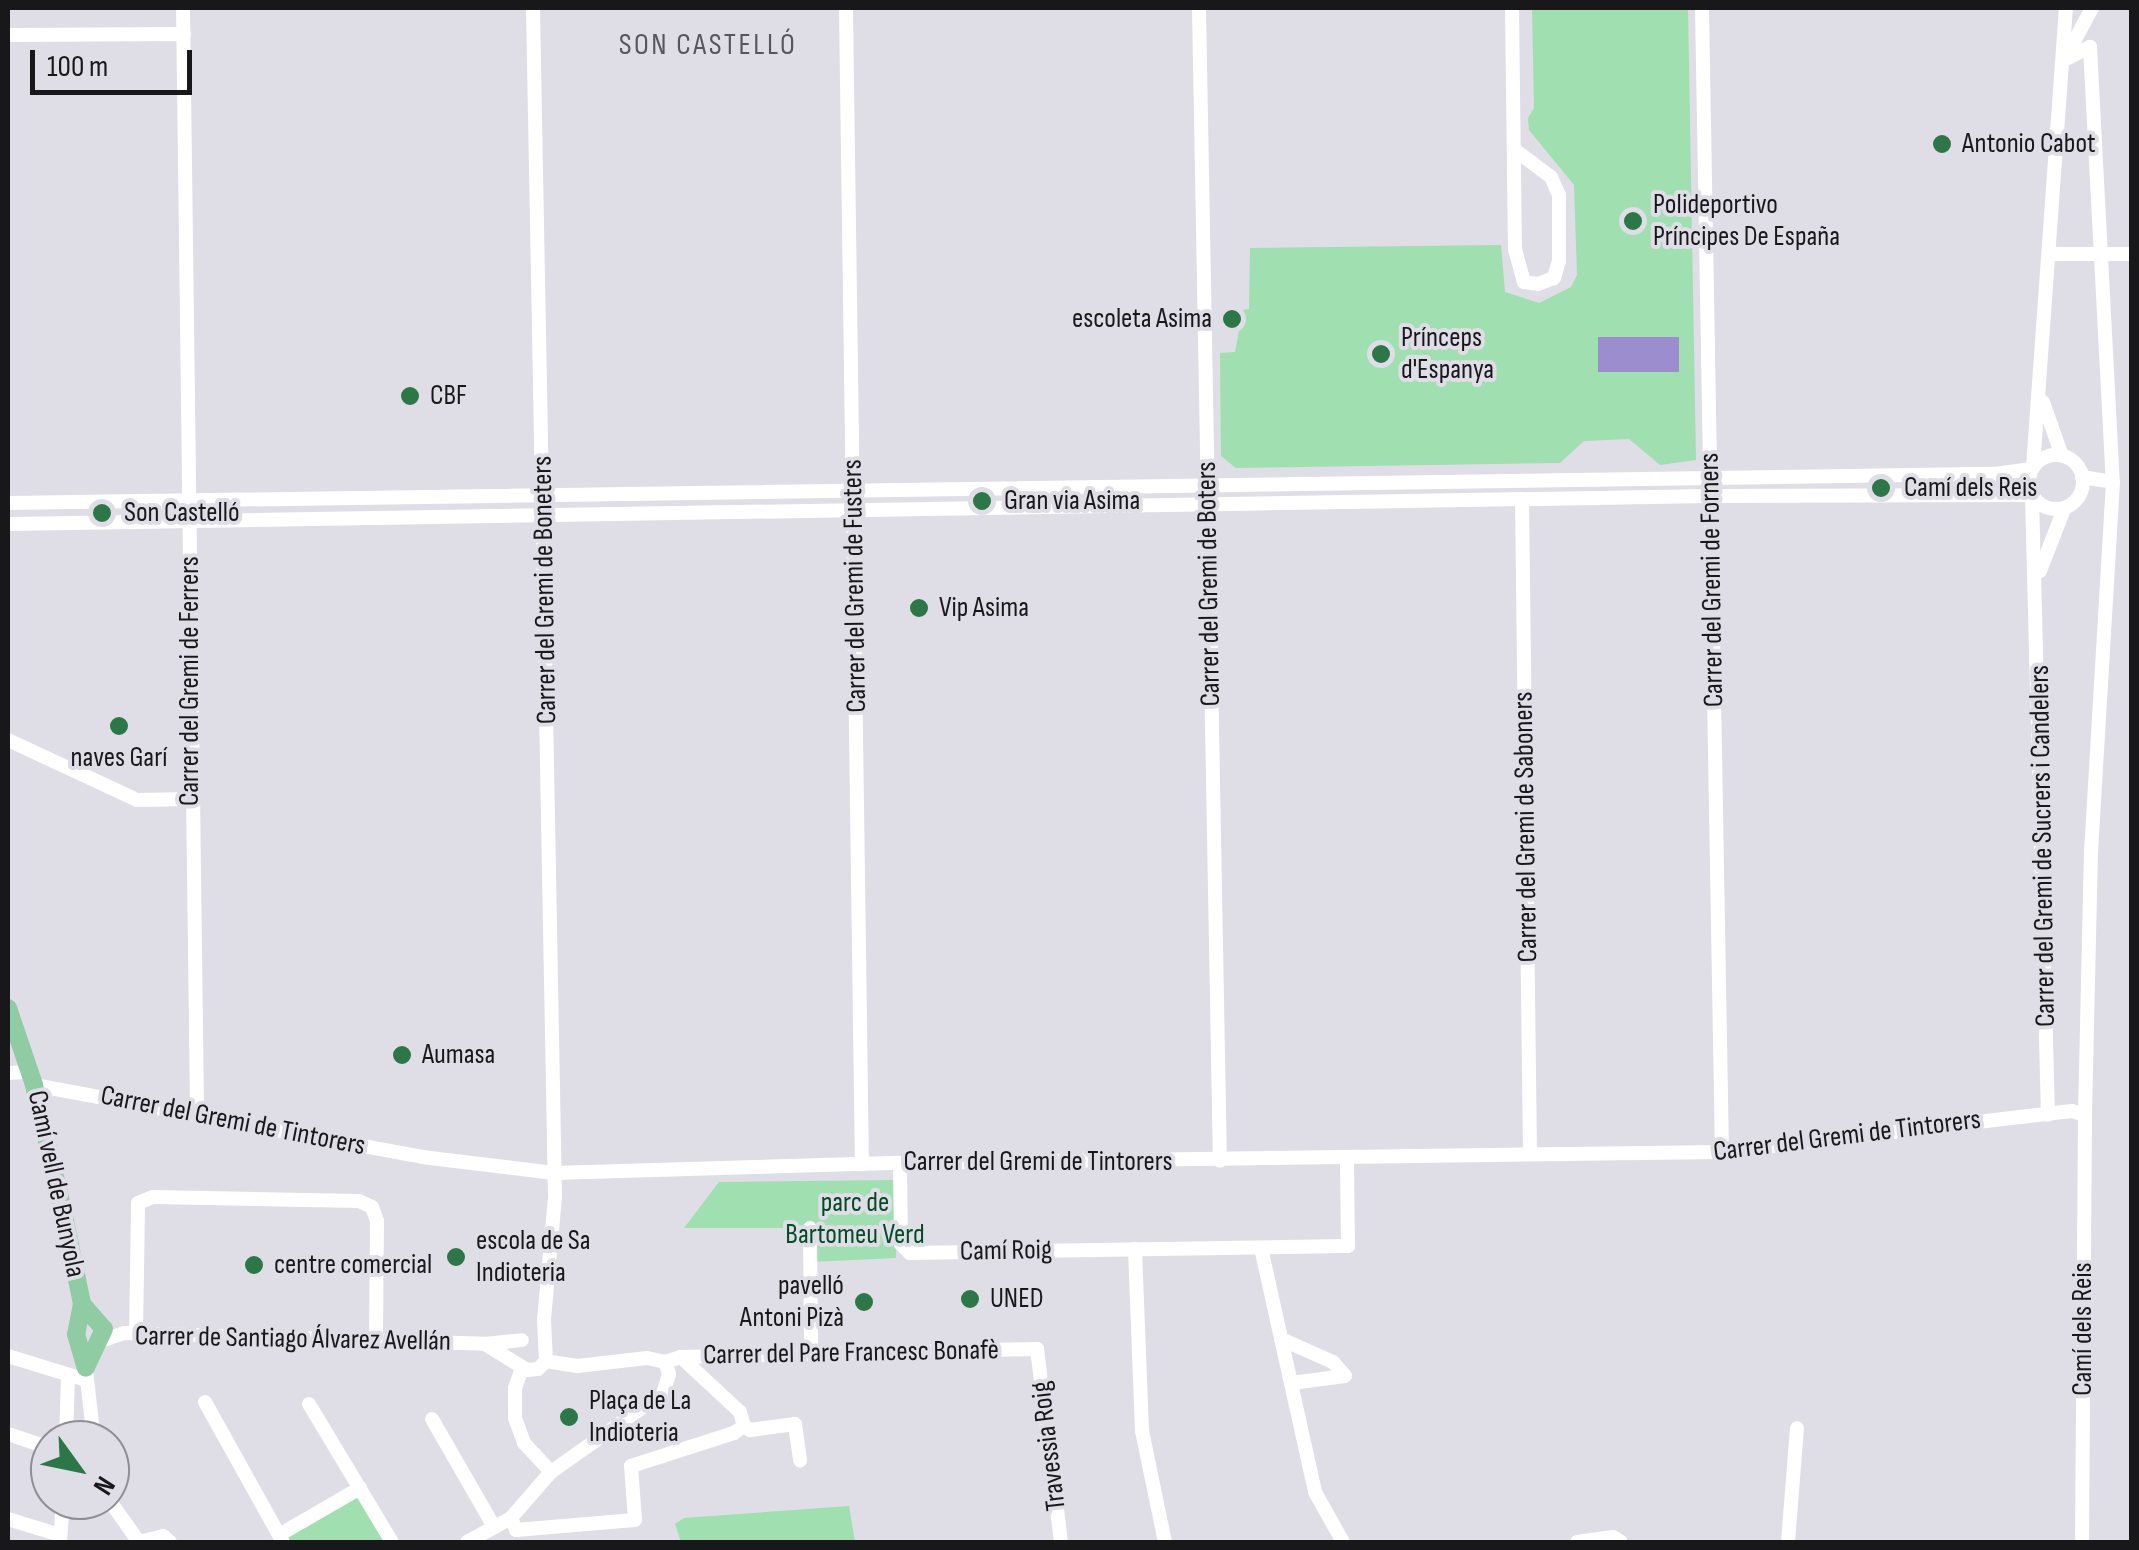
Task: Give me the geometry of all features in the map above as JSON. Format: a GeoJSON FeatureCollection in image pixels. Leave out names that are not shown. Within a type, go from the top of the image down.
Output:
{"type":"FeatureCollection","features":[{"type":"Feature","properties":{"kind":"main road","name":"Camí vell de Bunyola"},"geometry":{"type":"LineString","coordinates":[[8,1008],[32,1078],[89,1316]]}},
{"type":"Feature","properties":{"kind":"main road"},"geometry":{"type":"LineString","coordinates":[[86,1374],[92,1343],[104,1329],[89,1316],[76,1330],[92,1343]]}},
{"type":"Feature","properties":{"kind":"street","name":"Carrer del Gremi de Ferrers"},"geometry":{"type":"LineString","coordinates":[[184,8],[190,800],[198,1114]]}},
{"type":"Feature","properties":{"kind":"street","name":"Carrer del Gremi de Boneters"},"geometry":{"type":"LineString","coordinates":[[533,8],[554,1173],[544,1320]]}},
{"type":"Feature","properties":{"kind":"street","name":"Carrer del Gremi de Fusters"},"geometry":{"type":"LineString","coordinates":[[846,8],[862,1164]]}},
{"type":"Feature","properties":{"kind":"street","name":"Carrer del Gremi de Boters"},"geometry":{"type":"LineString","coordinates":[[1199,8],[1220,1161]]}},
{"type":"Feature","properties":{"kind":"street"},"geometry":{"type":"LineString","coordinates":[[1512,8],[1514,150],[1518,270],[1524,282],[1538,284],[1554,278],[1559,261],[1559,195],[1550,177],[1514,150]]}},
{"type":"Feature","properties":{"kind":"street","name":"Carrer del Gremi de Forners"},"geometry":{"type":"LineString","coordinates":[[1702,8],[1722,1152]]}},
{"type":"Feature","properties":{"kind":"street"},"geometry":{"type":"LineString","coordinates":[[2032,496],[2066,58],[2066,8]]}},
{"type":"Feature","properties":{"kind":"street"},"geometry":{"type":"LineString","coordinates":[[2066,58],[2092,8]]}},
{"type":"Feature","properties":{"kind":"street"},"geometry":{"type":"LineString","coordinates":[[8,35],[184,34]]}},
{"type":"Feature","properties":{"kind":"street","name":"Camí dels Reis"},"geometry":{"type":"LineString","coordinates":[[2066,58],[2090,47],[2104,254],[2113,482],[2091,850],[2082,1542]]}},
{"type":"Feature","properties":{"kind":"street"},"geometry":{"type":"LineString","coordinates":[[2049,254],[2132,254]]}},
{"type":"Feature","properties":{"kind":"street"},"geometry":{"type":"LineString","coordinates":[[2041,397],[2062,456]]}},
{"type":"Feature","properties":{"kind":"street"},"geometry":{"type":"LineString","coordinates":[[8,503],[1995,474],[2032,468],[2046,457],[2062,456],[2076,464],[2082,477],[2081,493],[2064,509],[2046,508],[2032,496],[1710,496],[8,524]]}},
{"type":"Feature","properties":{"kind":"street"},"geometry":{"type":"LineString","coordinates":[[2082,477],[2113,482]]}},
{"type":"Feature","properties":{"kind":"street","name":"Carrer del Gremi de Sucrers i Candelers"},"geometry":{"type":"LineString","coordinates":[[2032,496],[2038,576],[2048,1115]]}},
{"type":"Feature","properties":{"kind":"street","name":"Carrer del Gremi de Saboners"},"geometry":{"type":"LineString","coordinates":[[1522,500],[1530,1154]]}},
{"type":"Feature","properties":{"kind":"street","name":"Carrer del Gremi de Sucrers i Candelers"},"geometry":{"type":"LineString","coordinates":[[2038,576],[2064,509]]}},
{"type":"Feature","properties":{"kind":"street"},"geometry":{"type":"LineString","coordinates":[[8,740],[137,800],[190,800]]}},
{"type":"Feature","properties":{"kind":"street","name":"Carrer del Gremi de Tintorers"},"geometry":{"type":"LineString","coordinates":[[8,1073],[422,1156],[554,1173],[900,1163],[1722,1152],[2048,1115]]}},
{"type":"Feature","properties":{"kind":"street"},"geometry":{"type":"LineString","coordinates":[[2048,1115],[2072,1111],[2085,1114]]}},
{"type":"Feature","properties":{"kind":"street","name":"Camí Roig"},"geometry":{"type":"LineString","coordinates":[[900,1163],[901,1244],[910,1253],[1348,1246],[1347,1158]]}},
{"type":"Feature","properties":{"kind":"street"},"geometry":{"type":"LineString","coordinates":[[89,1316],[130,1334],[138,1203],[153,1197],[359,1201],[372,1207],[377,1222],[376,1341]]}},
{"type":"Feature","properties":{"kind":"street"},"geometry":{"type":"LineString","coordinates":[[810,1228],[811,1355]]}},
{"type":"Feature","properties":{"kind":"street"},"geometry":{"type":"LineString","coordinates":[[1261,1248],[1315,1492],[1343,1542]]}},
{"type":"Feature","properties":{"kind":"street"},"geometry":{"type":"LineString","coordinates":[[1135,1250],[1142,1431],[1165,1542]]}},
{"type":"Feature","properties":{"kind":"street"},"geometry":{"type":"LineString","coordinates":[[544,1320],[514,1352],[520,1367],[515,1418],[524,1443],[552,1472]]}},
{"type":"Feature","properties":{"kind":"street"},"geometry":{"type":"LineString","coordinates":[[520,1367],[538,1369],[546,1353],[544,1320]]}},
{"type":"Feature","properties":{"kind":"street","name":"Carrer de Santiago Álvarez Avellán"},"geometry":{"type":"LineString","coordinates":[[92,1343],[130,1334],[486,1344],[524,1339]]}},
{"type":"Feature","properties":{"kind":"street"},"geometry":{"type":"LineString","coordinates":[[524,1339],[537,1338],[546,1353]]}},
{"type":"Feature","properties":{"kind":"street"},"geometry":{"type":"LineString","coordinates":[[1281,1339],[1333,1362],[1345,1376],[1291,1383]]}},
{"type":"Feature","properties":{"kind":"street","name":"Carrer de Santiago Álvarez Avellán"},"geometry":{"type":"LineString","coordinates":[[486,1344],[520,1367]]}},
{"type":"Feature","properties":{"kind":"street","name":"Carrer del Pare Francesc Bonafè"},"geometry":{"type":"LineString","coordinates":[[546,1353],[577,1366],[646,1358],[1037,1349]]}},
{"type":"Feature","properties":{"kind":"street","name":"Travessia Roig"},"geometry":{"type":"LineString","coordinates":[[1037,1349],[1061,1542]]}},
{"type":"Feature","properties":{"kind":"street"},"geometry":{"type":"LineString","coordinates":[[8,1356],[68,1375],[86,1374],[92,1420]]}},
{"type":"Feature","properties":{"kind":"street"},"geometry":{"type":"LineString","coordinates":[[466,1542],[510,1518],[552,1472],[663,1393],[673,1360],[740,1412],[744,1426],[750,1430],[795,1424],[800,1461]]}},
{"type":"Feature","properties":{"kind":"street"},"geometry":{"type":"LineString","coordinates":[[67,1420],[68,1375]]}},
{"type":"Feature","properties":{"kind":"street"},"geometry":{"type":"LineString","coordinates":[[205,1402],[281,1539],[360,1488]]}},
{"type":"Feature","properties":{"kind":"street"},"geometry":{"type":"LineString","coordinates":[[310,1404],[392,1542]]}},
{"type":"Feature","properties":{"kind":"street"},"geometry":{"type":"LineString","coordinates":[[432,1419],[494,1526]]}},
{"type":"Feature","properties":{"kind":"street"},"geometry":{"type":"LineString","coordinates":[[510,1518],[516,1530],[634,1520],[631,1466],[734,1434],[744,1426]]}},
{"type":"Feature","properties":{"kind":"street"},"geometry":{"type":"LineString","coordinates":[[1788,1542],[1798,1428]]}},
{"type":"Feature","properties":{"kind":"street"},"geometry":{"type":"LineString","coordinates":[[8,1518],[60,1539]]}},
{"type":"Feature","properties":{"kind":"street"},"geometry":{"type":"LineString","coordinates":[[123,1520],[139,1542],[163,1536],[170,1542]]}},
{"type":"Feature","properties":{"kind":"street"},"geometry":{"type":"LineString","coordinates":[[1577,1542],[1613,1537],[1620,1542]]}},
{"type":"Feature","properties":{"kind":"green space","name":"Polideportivo Príncipes De España"},"geometry":{"type":"Polygon","coordinates":[[[1532,8],[1688,8],[1696,460],[1660,465],[1629,439],[1584,441],[1560,463],[1236,468],[1221,456],[1220,353],[1235,352],[1243,310],[1249,309],[1250,248],[1501,245],[1505,292],[1539,303],[1571,287],[1577,275],[1574,185],[1529,130],[1528,118],[1534,108],[1532,8]]]}},
{"type":"Feature","properties":{"kind":"green space","name":"parc de Bartomeu Verd"},"geometry":{"type":"Polygon","coordinates":[[[895,1180],[896,1258],[810,1262],[809,1228],[684,1228],[719,1182],[895,1180]]]}},
{"type":"Feature","properties":{"kind":"green space"},"geometry":{"type":"Polygon","coordinates":[[[360,1488],[392,1542],[283,1542],[279,1535],[360,1488]]]}},
{"type":"Feature","properties":{"kind":"green space"},"geometry":{"type":"Polygon","coordinates":[[[849,1506],[855,1542],[681,1542],[675,1524],[684,1518],[849,1506]]]}},
{"type":"Feature","properties":{"kind":"shaded area"},"geometry":{"type":"Polygon","coordinates":[[[1598,337],[1679,337],[1679,372],[1598,372],[1598,337]]]}},
{"type":"Feature","properties":{"kind":"place","name":"Antonio Cabot"},"geometry":{"type":"Point","coordinates":[1942,144]}},
{"type":"Feature","properties":{"kind":"place","name":"Polideportivo Príncipes De España"},"geometry":{"type":"Point","coordinates":[1633,221]}},
{"type":"Feature","properties":{"kind":"place","name":"escoleta Asima"},"geometry":{"type":"Point","coordinates":[1232,319]}},
{"type":"Feature","properties":{"kind":"place","name":"Prínceps d'Espanya"},"geometry":{"type":"Point","coordinates":[1381,354]}},
{"type":"Feature","properties":{"kind":"place","name":"CBF"},"geometry":{"type":"Point","coordinates":[410,396]}},
{"type":"Feature","properties":{"kind":"place","name":"Camí dels Reis"},"geometry":{"type":"Point","coordinates":[1881,488]}},
{"type":"Feature","properties":{"kind":"place","name":"Gran via Asima"},"geometry":{"type":"Point","coordinates":[982,501]}},
{"type":"Feature","properties":{"kind":"place","name":"Son Castelló"},"geometry":{"type":"Point","coordinates":[102,513]}},
{"type":"Feature","properties":{"kind":"place","name":"Vip Asima"},"geometry":{"type":"Point","coordinates":[919,608]}},
{"type":"Feature","properties":{"kind":"place","name":"naves Garí"},"geometry":{"type":"Point","coordinates":[119,726]}},
{"type":"Feature","properties":{"kind":"place","name":"Aumasa"},"geometry":{"type":"Point","coordinates":[402,1055]}},
{"type":"Feature","properties":{"kind":"place","name":"escola de Sa Indioteria"},"geometry":{"type":"Point","coordinates":[456,1257]}},
{"type":"Feature","properties":{"kind":"place","name":"centre comercial"},"geometry":{"type":"Point","coordinates":[254,1265]}},
{"type":"Feature","properties":{"kind":"place","name":"UNED"},"geometry":{"type":"Point","coordinates":[970,1299]}},
{"type":"Feature","properties":{"kind":"place","name":"pavelló Antoni Pizà"},"geometry":{"type":"Point","coordinates":[864,1302]}},
{"type":"Feature","properties":{"kind":"place","name":"Plaça de La Indioteria"},"geometry":{"type":"Point","coordinates":[569,1417]}},
{"type":"Feature","properties":{"kind":"district","name":"SON CASTELLÓ"},"geometry":{"type":"Point","coordinates":[708,45]}}]}
